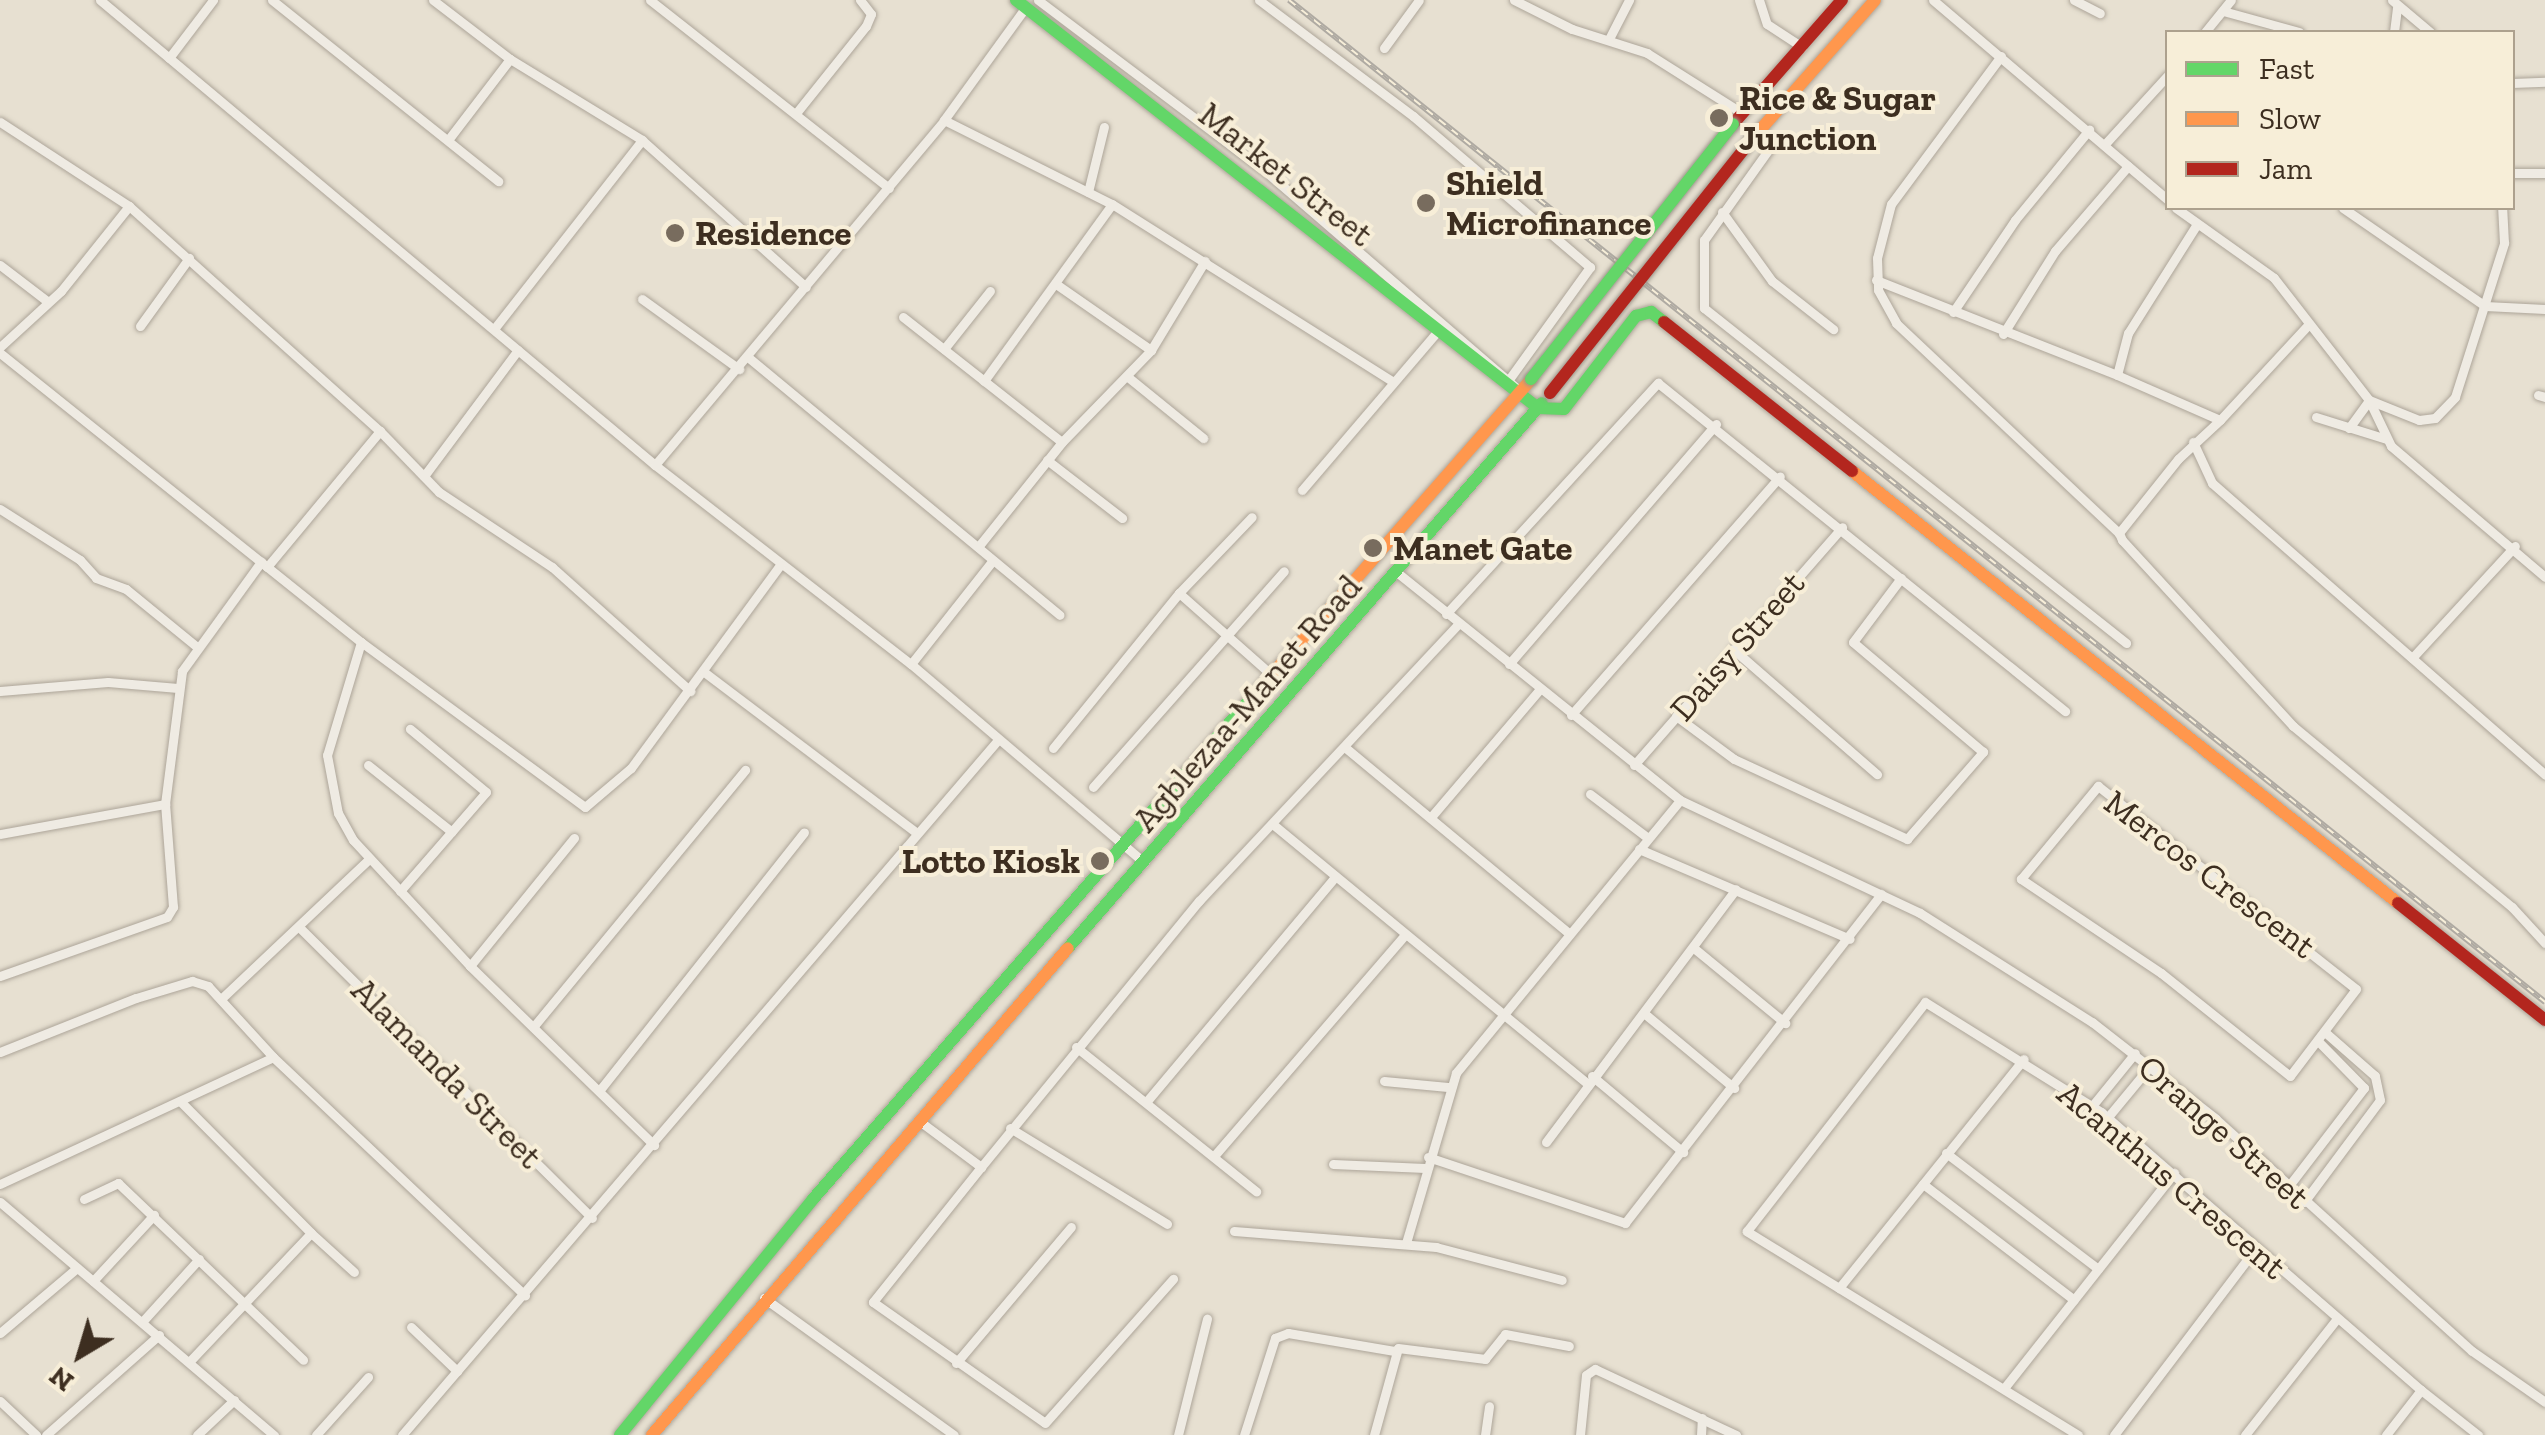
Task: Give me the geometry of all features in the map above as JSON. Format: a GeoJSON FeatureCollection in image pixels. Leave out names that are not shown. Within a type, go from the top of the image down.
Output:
{"type":"FeatureCollection","features":[{"type":"Feature","properties":{"kind":"main road","name":"Agblezaa-Manet Road"},"geometry":{"type":"LineString","coordinates":[[620,1435],[813,1200],[1519,394],[1737,118],[1842,0]]}},
{"type":"Feature","properties":{"kind":"main road","name":"Agblezaa-Manet Road"},"geometry":{"type":"LineString","coordinates":[[652,1435],[918,1120],[1399,574],[1550,394],[1756,134],[1875,0]]}},
{"type":"Feature","properties":{"kind":"main road","name":"Market Street"},"geometry":{"type":"LineString","coordinates":[[1026,3],[1436,332],[1538,408]]}},
{"type":"Feature","properties":{"kind":"main road"},"geometry":{"type":"LineString","coordinates":[[1538,408],[1564,408],[1636,316],[1651,312],[2545,1020]]}},
{"type":"Feature","properties":{"kind":"street"},"geometry":{"type":"LineString","coordinates":[[100,0],[655,465],[780,566],[911,664],[1146,864]]}},
{"type":"Feature","properties":{"kind":"street"},"geometry":{"type":"LineString","coordinates":[[169,58],[213,0]]}},
{"type":"Feature","properties":{"kind":"street"},"geometry":{"type":"LineString","coordinates":[[272,0],[498,181]]}},
{"type":"Feature","properties":{"kind":"street"},"geometry":{"type":"LineString","coordinates":[[433,0],[510,59],[642,140],[806,288]]}},
{"type":"Feature","properties":{"kind":"street"},"geometry":{"type":"LineString","coordinates":[[650,0],[889,188]]}},
{"type":"Feature","properties":{"kind":"street"},"geometry":{"type":"LineString","coordinates":[[797,112],[866,26],[870,14],[860,0]]}},
{"type":"Feature","properties":{"kind":"street"},"geometry":{"type":"LineString","coordinates":[[1259,0],[1413,116],[1590,268],[1510,378]]}},
{"type":"Feature","properties":{"kind":"street"},"geometry":{"type":"LineString","coordinates":[[1384,48],[1419,0]]}},
{"type":"Feature","properties":{"kind":"street"},"geometry":{"type":"LineString","coordinates":[[1514,0],[1572,29],[1610,37],[1737,118]]}},
{"type":"Feature","properties":{"kind":"street"},"geometry":{"type":"LineString","coordinates":[[1610,37],[1629,0]]}},
{"type":"Feature","properties":{"kind":"street"},"geometry":{"type":"LineString","coordinates":[[1759,0],[1767,24],[1802,46]]}},
{"type":"Feature","properties":{"kind":"street"},"geometry":{"type":"LineString","coordinates":[[1933,0],[2165,197]]}},
{"type":"Feature","properties":{"kind":"street"},"geometry":{"type":"LineString","coordinates":[[2074,0],[2100,13]]}},
{"type":"Feature","properties":{"kind":"street"},"geometry":{"type":"LineString","coordinates":[[2207,30],[2231,0]]}},
{"type":"Feature","properties":{"kind":"street"},"geometry":{"type":"LineString","coordinates":[[655,465],[749,358],[944,120],[1026,3]]}},
{"type":"Feature","properties":{"kind":"street","name":"Market Street"},"geometry":{"type":"LineString","coordinates":[[1026,3],[1264,170],[1510,378],[1519,394]]}},
{"type":"Feature","properties":{"kind":"street"},"geometry":{"type":"LineString","coordinates":[[2394,30],[2395,4]]}},
{"type":"Feature","properties":{"kind":"street"},"geometry":{"type":"LineString","coordinates":[[2395,4],[2428,30]]}},
{"type":"Feature","properties":{"kind":"street"},"geometry":{"type":"LineString","coordinates":[[2222,11],[2292,30]]}},
{"type":"Feature","properties":{"kind":"street"},"geometry":{"type":"LineString","coordinates":[[2001,56],[1891,204],[1876,280],[1896,323],[2119,533],[2135,561],[2293,726],[2512,907],[2545,943]]}},
{"type":"Feature","properties":{"kind":"street"},"geometry":{"type":"LineString","coordinates":[[448,140],[510,59]]}},
{"type":"Feature","properties":{"kind":"street"},"geometry":{"type":"LineString","coordinates":[[2105,144],[2165,79]]}},
{"type":"Feature","properties":{"kind":"street"},"geometry":{"type":"LineString","coordinates":[[2515,83],[2545,82]]}},
{"type":"Feature","properties":{"kind":"street"},"geometry":{"type":"LineString","coordinates":[[944,120],[1112,204],[1394,382]]}},
{"type":"Feature","properties":{"kind":"street"},"geometry":{"type":"LineString","coordinates":[[0,122],[129,206],[380,431],[424,476],[552,567],[690,691]]}},
{"type":"Feature","properties":{"kind":"street"},"geometry":{"type":"LineString","coordinates":[[1088,192],[1104,126]]}},
{"type":"Feature","properties":{"kind":"street"},"geometry":{"type":"LineString","coordinates":[[1953,312],[2006,232],[2089,130]]}},
{"type":"Feature","properties":{"kind":"street"},"geometry":{"type":"LineString","coordinates":[[1756,134],[1769,150],[1704,240],[1702,300],[1714,318],[2126,643]]}},
{"type":"Feature","properties":{"kind":"street"},"geometry":{"type":"LineString","coordinates":[[494,329],[642,140]]}},
{"type":"Feature","properties":{"kind":"street"},"geometry":{"type":"LineString","coordinates":[[2003,334],[2056,251],[2128,166]]}},
{"type":"Feature","properties":{"kind":"street"},"geometry":{"type":"LineString","coordinates":[[2515,173],[2545,173]]}},
{"type":"Feature","properties":{"kind":"street"},"geometry":{"type":"LineString","coordinates":[[984,381],[1112,204]]}},
{"type":"Feature","properties":{"kind":"street"},"geometry":{"type":"LineString","coordinates":[[129,206],[48,301],[0,350],[124,456],[186,496],[264,565],[362,642],[585,807],[631,768],[780,566]]}},
{"type":"Feature","properties":{"kind":"street"},"geometry":{"type":"LineString","coordinates":[[2346,210],[2485,306],[2545,309]]}},
{"type":"Feature","properties":{"kind":"street"},"geometry":{"type":"LineString","coordinates":[[2369,400],[2419,420],[2435,418],[2456,397],[2504,243],[2502,210]]}},
{"type":"Feature","properties":{"kind":"street"},"geometry":{"type":"LineString","coordinates":[[1722,212],[1772,280],[1834,330]]}},
{"type":"Feature","properties":{"kind":"street"},"geometry":{"type":"LineString","coordinates":[[2190,212],[2197,224],[2274,278],[2307,326],[2369,400],[2386,439]]}},
{"type":"Feature","properties":{"kind":"street"},"geometry":{"type":"LineString","coordinates":[[2117,376],[2124,342],[2197,224]]}},
{"type":"Feature","properties":{"kind":"street"},"geometry":{"type":"LineString","coordinates":[[140,326],[189,258]]}},
{"type":"Feature","properties":{"kind":"street"},"geometry":{"type":"LineString","coordinates":[[978,546],[1062,442],[1151,350],[1206,260]]}},
{"type":"Feature","properties":{"kind":"street"},"geometry":{"type":"LineString","coordinates":[[0,265],[48,301]]}},
{"type":"Feature","properties":{"kind":"street"},"geometry":{"type":"LineString","coordinates":[[1876,280],[2220,420]]}},
{"type":"Feature","properties":{"kind":"street"},"geometry":{"type":"LineString","coordinates":[[1056,284],[1151,350]]}},
{"type":"Feature","properties":{"kind":"street"},"geometry":{"type":"LineString","coordinates":[[944,350],[990,291]]}},
{"type":"Feature","properties":{"kind":"street"},"geometry":{"type":"LineString","coordinates":[[642,299],[739,369]]}},
{"type":"Feature","properties":{"kind":"street"},"geometry":{"type":"LineString","coordinates":[[903,318],[1062,442]]}},
{"type":"Feature","properties":{"kind":"street"},"geometry":{"type":"LineString","coordinates":[[2119,533],[2193,442],[2220,420],[2307,326]]}},
{"type":"Feature","properties":{"kind":"street"},"geometry":{"type":"LineString","coordinates":[[1302,490],[1436,332]]}},
{"type":"Feature","properties":{"kind":"street"},"geometry":{"type":"LineString","coordinates":[[424,476],[518,350]]}},
{"type":"Feature","properties":{"kind":"street"},"geometry":{"type":"LineString","coordinates":[[749,358],[1060,615]]}},
{"type":"Feature","properties":{"kind":"street"},"geometry":{"type":"LineString","coordinates":[[1128,377],[1203,438]]}},
{"type":"Feature","properties":{"kind":"street"},"geometry":{"type":"LineString","coordinates":[[1446,614],[1652,384],[1663,386],[1716,424],[2064,712]]}},
{"type":"Feature","properties":{"kind":"street"},"geometry":{"type":"LineString","coordinates":[[2350,428],[2369,400]]}},
{"type":"Feature","properties":{"kind":"street"},"geometry":{"type":"LineString","coordinates":[[2316,418],[2386,439],[2515,546],[2545,576]]}},
{"type":"Feature","properties":{"kind":"street"},"geometry":{"type":"LineString","coordinates":[[1508,664],[1716,424]]}},
{"type":"Feature","properties":{"kind":"street"},"geometry":{"type":"LineString","coordinates":[[0,976],[166,917],[176,882],[165,804],[178,688],[196,646],[380,431]]}},
{"type":"Feature","properties":{"kind":"street"},"geometry":{"type":"LineString","coordinates":[[2193,442],[2212,483],[2545,775]]}},
{"type":"Feature","properties":{"kind":"street"},"geometry":{"type":"LineString","coordinates":[[1047,460],[1122,518]]}},
{"type":"Feature","properties":{"kind":"street"},"geometry":{"type":"LineString","coordinates":[[1571,714],[1780,476]]}},
{"type":"Feature","properties":{"kind":"street"},"geometry":{"type":"LineString","coordinates":[[0,509],[80,560],[96,578],[126,589],[196,646]]}},
{"type":"Feature","properties":{"kind":"street"},"geometry":{"type":"LineString","coordinates":[[1053,748],[1179,593],[1252,517]]}},
{"type":"Feature","properties":{"kind":"street","name":"Daisy Street"},"geometry":{"type":"LineString","coordinates":[[1634,765],[1842,527]]}},
{"type":"Feature","properties":{"kind":"street"},"geometry":{"type":"LineString","coordinates":[[2412,658],[2515,546]]}},
{"type":"Feature","properties":{"kind":"street"},"geometry":{"type":"LineString","coordinates":[[911,664],[993,560]]}},
{"type":"Feature","properties":{"kind":"street"},"geometry":{"type":"LineString","coordinates":[[1094,787],[1284,571]]}},
{"type":"Feature","properties":{"kind":"street","name":"Orange Street"},"geometry":{"type":"LineString","coordinates":[[1399,574],[1680,800],[1882,894],[1999,960],[2151,1065],[2472,1351],[2545,1402]]}},
{"type":"Feature","properties":{"kind":"street"},"geometry":{"type":"LineString","coordinates":[[1676,716],[1758,771],[1907,839],[1983,752],[1853,642],[1901,578]]}},
{"type":"Feature","properties":{"kind":"street"},"geometry":{"type":"LineString","coordinates":[[1179,593],[1274,676]]}},
{"type":"Feature","properties":{"kind":"street"},"geometry":{"type":"LineString","coordinates":[[1173,1280],[1048,1424],[878,1308],[873,1296],[1241,853],[1275,826],[1458,624]]}},
{"type":"Feature","properties":{"kind":"street"},"geometry":{"type":"LineString","coordinates":[[362,642],[336,720],[328,775],[338,813],[369,860],[470,966],[654,1145]]}},
{"type":"Feature","properties":{"kind":"street"},"geometry":{"type":"LineString","coordinates":[[1732,649],[1877,774]]}},
{"type":"Feature","properties":{"kind":"street"},"geometry":{"type":"LineString","coordinates":[[704,672],[914,831]]}},
{"type":"Feature","properties":{"kind":"street"},"geometry":{"type":"LineString","coordinates":[[0,691],[108,682],[178,688]]}},
{"type":"Feature","properties":{"kind":"street"},"geometry":{"type":"LineString","coordinates":[[1432,817],[1540,689]]}},
{"type":"Feature","properties":{"kind":"street"},"geometry":{"type":"LineString","coordinates":[[400,891],[452,832],[484,788],[410,729]]}},
{"type":"Feature","properties":{"kind":"street"},"geometry":{"type":"LineString","coordinates":[[402,1435],[654,1145],[914,831],[998,740]]}},
{"type":"Feature","properties":{"kind":"street"},"geometry":{"type":"LineString","coordinates":[[1346,749],[1569,933]]}},
{"type":"Feature","properties":{"kind":"street"},"geometry":{"type":"LineString","coordinates":[[368,765],[452,832]]}},
{"type":"Feature","properties":{"kind":"street"},"geometry":{"type":"LineString","coordinates":[[534,1026],[745,770]]}},
{"type":"Feature","properties":{"kind":"street","name":"Mercos Crescent"},"geometry":{"type":"LineString","coordinates":[[2102,785],[2353,984],[2354,996],[2325,1032],[2295,1072],[2283,1074],[2162,973],[2024,882],[2024,874],[2102,785]]}},
{"type":"Feature","properties":{"kind":"street"},"geometry":{"type":"LineString","coordinates":[[1590,794],[1648,838]]}},
{"type":"Feature","properties":{"kind":"street"},"geometry":{"type":"LineString","coordinates":[[1406,1243],[1448,1087],[1502,1014],[1680,800]]}},
{"type":"Feature","properties":{"kind":"street"},"geometry":{"type":"LineString","coordinates":[[0,834],[165,804]]}},
{"type":"Feature","properties":{"kind":"street"},"geometry":{"type":"LineString","coordinates":[[1275,826],[1404,936],[1683,1152]]}},
{"type":"Feature","properties":{"kind":"street"},"geometry":{"type":"LineString","coordinates":[[600,1090],[804,832]]}},
{"type":"Feature","properties":{"kind":"street"},"geometry":{"type":"LineString","coordinates":[[470,966],[574,838]]}},
{"type":"Feature","properties":{"kind":"street"},"geometry":{"type":"LineString","coordinates":[[1639,850],[1850,939]]}},
{"type":"Feature","properties":{"kind":"street"},"geometry":{"type":"LineString","coordinates":[[222,998],[300,929],[369,860]]}},
{"type":"Feature","properties":{"kind":"street"},"geometry":{"type":"LineString","coordinates":[[1147,1101],[1334,878]]}},
{"type":"Feature","properties":{"kind":"street"},"geometry":{"type":"LineString","coordinates":[[1546,1142],[1589,1080],[1695,949],[1736,889]]}},
{"type":"Feature","properties":{"kind":"street"},"geometry":{"type":"LineString","coordinates":[[1333,1164],[1426,1162],[1625,1224],[1882,894]]}},
{"type":"Feature","properties":{"kind":"street","name":"Alamanda Street"},"geometry":{"type":"LineString","coordinates":[[300,929],[592,1218]]}},
{"type":"Feature","properties":{"kind":"street"},"geometry":{"type":"LineString","coordinates":[[1214,1156],[1404,936]]}},
{"type":"Feature","properties":{"kind":"street"},"geometry":{"type":"LineString","coordinates":[[1695,949],[1785,1022]]}},
{"type":"Feature","properties":{"kind":"street"},"geometry":{"type":"LineString","coordinates":[[0,1052],[192,981],[222,998],[273,1057],[525,1296]]}},
{"type":"Feature","properties":{"kind":"street","name":"Acanthus Crescent"},"geometry":{"type":"LineString","coordinates":[[2078,1435],[2005,1387],[1750,1236],[1747,1225],[1925,1002],[2024,1059],[2108,1118],[2335,1321],[2478,1435]]}},
{"type":"Feature","properties":{"kind":"street"},"geometry":{"type":"LineString","coordinates":[[1645,1014],[1734,1088]]}},
{"type":"Feature","properties":{"kind":"street"},"geometry":{"type":"LineString","coordinates":[[2304,1202],[2380,1100],[2375,1076],[2325,1032]]}},
{"type":"Feature","properties":{"kind":"street"},"geometry":{"type":"LineString","coordinates":[[2288,1188],[2364,1088],[2318,1041]]}},
{"type":"Feature","properties":{"kind":"street"},"geometry":{"type":"LineString","coordinates":[[1076,1047],[1256,1191]]}},
{"type":"Feature","properties":{"kind":"street"},"geometry":{"type":"LineString","coordinates":[[2092,1106],[2135,1054]]}},
{"type":"Feature","properties":{"kind":"street"},"geometry":{"type":"LineString","coordinates":[[0,1184],[273,1057]]}},
{"type":"Feature","properties":{"kind":"street"},"geometry":{"type":"LineString","coordinates":[[1839,1288],[2024,1059]]}},
{"type":"Feature","properties":{"kind":"street"},"geometry":{"type":"LineString","coordinates":[[2108,1118],[2151,1065]]}},
{"type":"Feature","properties":{"kind":"street"},"geometry":{"type":"LineString","coordinates":[[1384,1081],[1448,1087]]}},
{"type":"Feature","properties":{"kind":"street"},"geometry":{"type":"LineString","coordinates":[[180,1101],[354,1272]]}},
{"type":"Feature","properties":{"kind":"street"},"geometry":{"type":"LineString","coordinates":[[918,1120],[981,1167]]}},
{"type":"Feature","properties":{"kind":"street"},"geometry":{"type":"LineString","coordinates":[[1010,1128],[1167,1224]]}},
{"type":"Feature","properties":{"kind":"street"},"geometry":{"type":"LineString","coordinates":[[1946,1153],[2098,1269]]}},
{"type":"Feature","properties":{"kind":"street"},"geometry":{"type":"LineString","coordinates":[[2005,1387],[2174,1173]]}},
{"type":"Feature","properties":{"kind":"street"},"geometry":{"type":"LineString","coordinates":[[84,1198],[116,1182],[303,1360]]}},
{"type":"Feature","properties":{"kind":"street"},"geometry":{"type":"LineString","coordinates":[[1923,1184],[2074,1300]]}},
{"type":"Feature","properties":{"kind":"street"},"geometry":{"type":"LineString","coordinates":[[0,1202],[274,1435]]}},
{"type":"Feature","properties":{"kind":"street"},"geometry":{"type":"LineString","coordinates":[[93,1281],[154,1215]]}},
{"type":"Feature","properties":{"kind":"street"},"geometry":{"type":"LineString","coordinates":[[956,1363],[1071,1227]]}},
{"type":"Feature","properties":{"kind":"street"},"geometry":{"type":"LineString","coordinates":[[1234,1231],[1406,1243],[1562,1280]]}},
{"type":"Feature","properties":{"kind":"street"},"geometry":{"type":"LineString","coordinates":[[190,1362],[311,1233]]}},
{"type":"Feature","properties":{"kind":"street"},"geometry":{"type":"LineString","coordinates":[[2114,1435],[2256,1248]]}},
{"type":"Feature","properties":{"kind":"street"},"geometry":{"type":"LineString","coordinates":[[142,1322],[200,1259]]}},
{"type":"Feature","properties":{"kind":"street"},"geometry":{"type":"LineString","coordinates":[[0,1333],[77,1268]]}},
{"type":"Feature","properties":{"kind":"street"},"geometry":{"type":"LineString","coordinates":[[764,1298],[954,1435]]}},
{"type":"Feature","properties":{"kind":"street"},"geometry":{"type":"LineString","coordinates":[[1178,1435],[1207,1319]]}},
{"type":"Feature","properties":{"kind":"street"},"geometry":{"type":"LineString","coordinates":[[2245,1435],[2335,1321]]}},
{"type":"Feature","properties":{"kind":"street"},"geometry":{"type":"LineString","coordinates":[[411,1327],[457,1371]]}},
{"type":"Feature","properties":{"kind":"street"},"geometry":{"type":"LineString","coordinates":[[1244,1435],[1275,1338],[1288,1333],[1394,1351],[1485,1359],[1504,1334],[1569,1346]]}},
{"type":"Feature","properties":{"kind":"street"},"geometry":{"type":"LineString","coordinates":[[46,1435],[159,1336]]}},
{"type":"Feature","properties":{"kind":"street"},"geometry":{"type":"LineString","coordinates":[[1374,1435],[1394,1351]]}},
{"type":"Feature","properties":{"kind":"street"},"geometry":{"type":"LineString","coordinates":[[1580,1435],[1586,1375],[1595,1369],[1736,1435]]}},
{"type":"Feature","properties":{"kind":"street"},"geometry":{"type":"LineString","coordinates":[[316,1435],[368,1377]]}},
{"type":"Feature","properties":{"kind":"street"},"geometry":{"type":"LineString","coordinates":[[2386,1435],[2421,1390]]}},
{"type":"Feature","properties":{"kind":"street"},"geometry":{"type":"LineString","coordinates":[[198,1435],[234,1400]]}},
{"type":"Feature","properties":{"kind":"street"},"geometry":{"type":"LineString","coordinates":[[0,1401],[36,1435]]}},
{"type":"Feature","properties":{"kind":"street"},"geometry":{"type":"LineString","coordinates":[[1485,1435],[1489,1406]]}},
{"type":"Feature","properties":{"kind":"street"},"geometry":{"type":"LineString","coordinates":[[1700,1435],[1702,1418]]}},
{"type":"Feature","properties":{"kind":"railway"},"geometry":{"type":"LineString","coordinates":[[1289,0],[2545,1002]]}},
{"type":"Feature","properties":{"kind":"traffic: fast"},"geometry":{"type":"LineString","coordinates":[[1016,0],[1538,408],[1564,409],[1636,316],[1651,312],[1664,322]]}},
{"type":"Feature","properties":{"kind":"traffic: fast"},"geometry":{"type":"LineString","coordinates":[[1531,379],[1733,124]]}},
{"type":"Feature","properties":{"kind":"traffic: fast"},"geometry":{"type":"LineString","coordinates":[[1068,948],[1542,403]]}},
{"type":"Feature","properties":{"kind":"traffic: fast"},"geometry":{"type":"LineString","coordinates":[[620,1435],[813,1199],[1267,680]]}},
{"type":"Feature","properties":{"kind":"traffic: slow"},"geometry":{"type":"LineString","coordinates":[[1753,138],[1875,0]]}},
{"type":"Feature","properties":{"kind":"traffic: slow"},"geometry":{"type":"LineString","coordinates":[[1267,680],[1531,379]]}},
{"type":"Feature","properties":{"kind":"traffic: slow"},"geometry":{"type":"LineString","coordinates":[[1852,471],[2398,903]]}},
{"type":"Feature","properties":{"kind":"traffic: slow"},"geometry":{"type":"LineString","coordinates":[[652,1435],[1068,948]]}},
{"type":"Feature","properties":{"kind":"traffic: jam"},"geometry":{"type":"LineString","coordinates":[[1733,124],[1842,0]]}},
{"type":"Feature","properties":{"kind":"traffic: jam"},"geometry":{"type":"LineString","coordinates":[[1550,393],[1753,138]]}},
{"type":"Feature","properties":{"kind":"traffic: jam"},"geometry":{"type":"LineString","coordinates":[[1664,322],[1852,471]]}},
{"type":"Feature","properties":{"kind":"traffic: jam"},"geometry":{"type":"LineString","coordinates":[[2398,903],[2545,1020]]}},
{"type":"Feature","properties":{"kind":"place","name":"Rice & Sugar Junction"},"geometry":{"type":"Point","coordinates":[1719,118]}},
{"type":"Feature","properties":{"kind":"place","name":"Shield Microfinance"},"geometry":{"type":"Point","coordinates":[1426,203]}},
{"type":"Feature","properties":{"kind":"place","name":"Residence"},"geometry":{"type":"Point","coordinates":[675,233]}},
{"type":"Feature","properties":{"kind":"place","name":"Manet Gate"},"geometry":{"type":"Point","coordinates":[1373,548]}},
{"type":"Feature","properties":{"kind":"place","name":"Lotto Kiosk"},"geometry":{"type":"Point","coordinates":[1100,861]}}]}
